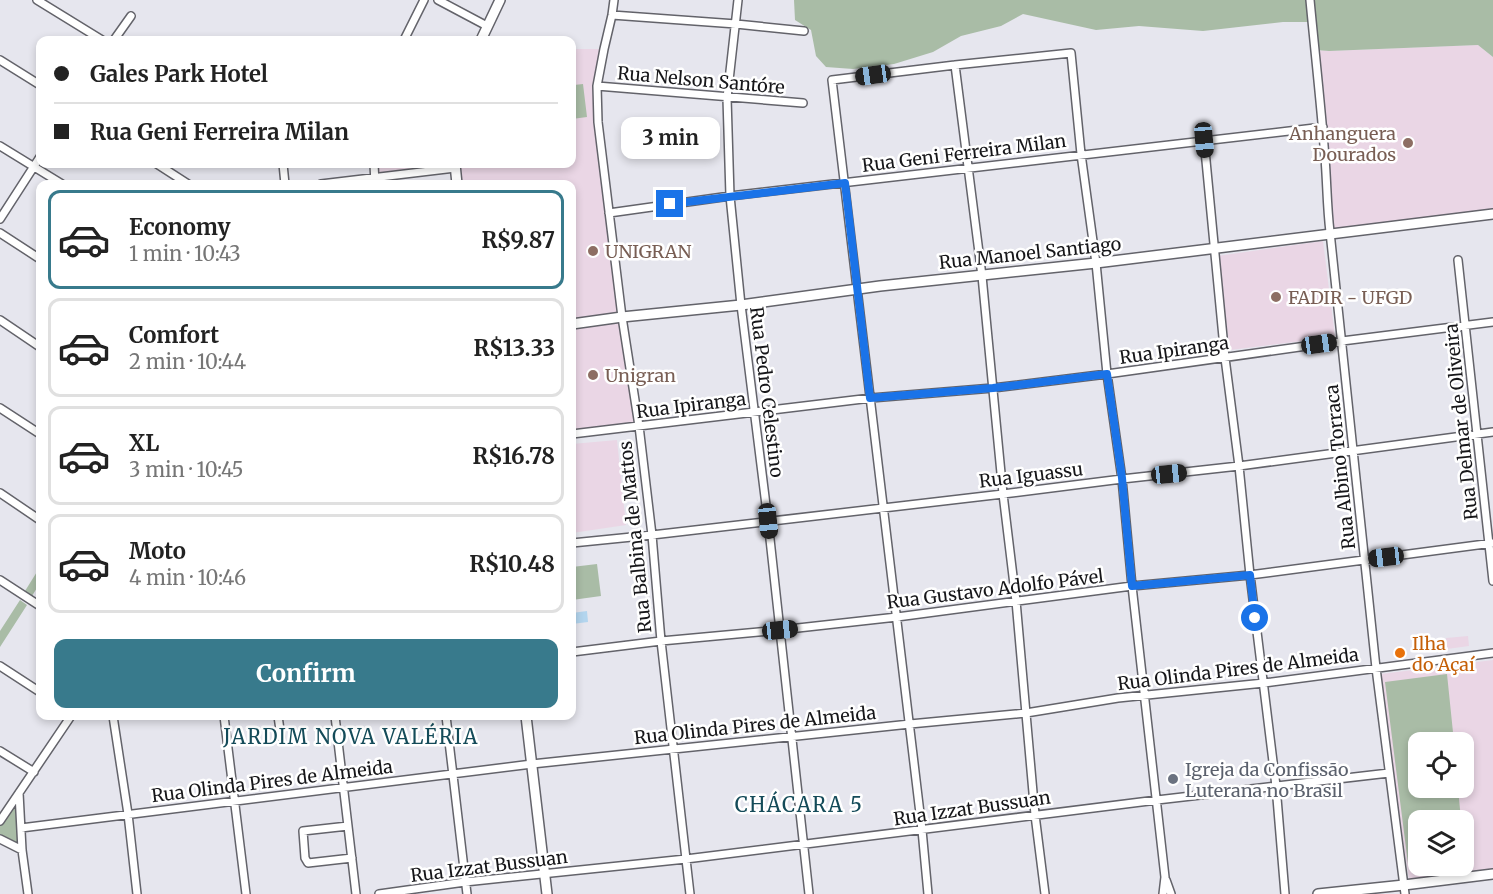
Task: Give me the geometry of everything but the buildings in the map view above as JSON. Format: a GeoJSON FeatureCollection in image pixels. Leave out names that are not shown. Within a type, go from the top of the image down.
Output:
{"type":"FeatureCollection","features":[{"type":"Feature","properties":{"kind":"street"},"geometry":{"type":"LineString","coordinates":[[37,0],[96,36]]}},
{"type":"Feature","properties":{"kind":"street"},"geometry":{"type":"LineString","coordinates":[[406,36],[424,0]]}},
{"type":"Feature","properties":{"kind":"street"},"geometry":{"type":"LineString","coordinates":[[438,0],[487,26]]}},
{"type":"Feature","properties":{"kind":"street"},"geometry":{"type":"LineString","coordinates":[[483,36],[500,0]]}},
{"type":"Feature","properties":{"kind":"street","name":"Rua Balbina de Mattos"},"geometry":{"type":"LineString","coordinates":[[614,0],[597,86],[598,122],[652,535],[661,641],[690,894]]}},
{"type":"Feature","properties":{"kind":"street","name":"Rua Pedro Celestino"},"geometry":{"type":"LineString","coordinates":[[738,0],[727,98],[730,196],[809,894]]}},
{"type":"Feature","properties":{"kind":"street","name":"Rua Albino Torraca"},"geometry":{"type":"LineString","coordinates":[[1310,0],[1323,127],[1330,234],[1376,668],[1404,890]]}},
{"type":"Feature","properties":{"kind":"street"},"geometry":{"type":"LineString","coordinates":[[612,15],[804,31]]}},
{"type":"Feature","properties":{"kind":"street"},"geometry":{"type":"LineString","coordinates":[[117,36],[131,16]]}},
{"type":"Feature","properties":{"kind":"street"},"geometry":{"type":"LineString","coordinates":[[928,894],[910,724],[832,80],[956,64],[1071,53],[1107,374],[1122,478],[1165,877],[1163,894]]}},
{"type":"Feature","properties":{"kind":"street"},"geometry":{"type":"LineString","coordinates":[[0,60],[36,82]]}},
{"type":"Feature","properties":{"kind":"street"},"geometry":{"type":"LineString","coordinates":[[956,64],[967,169],[982,276],[1016,601],[1035,815],[1045,894]]}},
{"type":"Feature","properties":{"kind":"street","name":"Rua Nelson Santóre"},"geometry":{"type":"LineString","coordinates":[[597,86],[803,103]]}},
{"type":"Feature","properties":{"kind":"street","name":"Rua Geni Ferreira Milan"},"geometry":{"type":"LineString","coordinates":[[609,213],[730,196],[1323,127]]}},
{"type":"Feature","properties":{"kind":"street"},"geometry":{"type":"LineString","coordinates":[[1204,140],[1225,358],[1276,786],[1285,894]]}},
{"type":"Feature","properties":{"kind":"street"},"geometry":{"type":"LineString","coordinates":[[0,146],[55,180]]}},
{"type":"Feature","properties":{"kind":"street"},"geometry":{"type":"LineString","coordinates":[[0,219],[36,164]]}},
{"type":"Feature","properties":{"kind":"street"},"geometry":{"type":"LineString","coordinates":[[163,168],[180,180]]}},
{"type":"Feature","properties":{"kind":"street"},"geometry":{"type":"LineString","coordinates":[[380,180],[444,168]]}},
{"type":"Feature","properties":{"kind":"street","name":"Rua Manoel Santiago"},"geometry":{"type":"LineString","coordinates":[[576,323],[1493,214]]}},
{"type":"Feature","properties":{"kind":"street"},"geometry":{"type":"LineString","coordinates":[[0,233],[36,256]]}},
{"type":"Feature","properties":{"kind":"street","name":"Rua Delmar de Oliveira"},"geometry":{"type":"LineString","coordinates":[[1458,260],[1491,543],[1493,581]]}},
{"type":"Feature","properties":{"kind":"street"},"geometry":{"type":"LineString","coordinates":[[0,320],[36,344]]}},
{"type":"Feature","properties":{"kind":"street","name":"Rua Ipiranga"},"geometry":{"type":"LineString","coordinates":[[576,434],[870,398],[993,388],[1493,322]]}},
{"type":"Feature","properties":{"kind":"street"},"geometry":{"type":"LineString","coordinates":[[0,408],[36,431]]}},
{"type":"Feature","properties":{"kind":"street","name":"Rua Iguassu"},"geometry":{"type":"LineString","coordinates":[[576,543],[1239,466],[1493,432]]}},
{"type":"Feature","properties":{"kind":"street"},"geometry":{"type":"LineString","coordinates":[[0,493],[36,517]]}},
{"type":"Feature","properties":{"kind":"street","name":"Rua Gustavo Adolfo Pável"},"geometry":{"type":"LineString","coordinates":[[576,652],[897,617],[1132,586],[1250,575],[1491,543]]}},
{"type":"Feature","properties":{"kind":"street"},"geometry":{"type":"LineString","coordinates":[[0,580],[36,603]]}},
{"type":"Feature","properties":{"kind":"street","name":"Rua Olinda Pires de Almeida"},"geometry":{"type":"LineString","coordinates":[[21,828],[532,764],[1026,713],[1145,695],[1264,683],[1493,653]]}},
{"type":"Feature","properties":{"kind":"street"},"geometry":{"type":"LineString","coordinates":[[0,666],[36,689]]}},
{"type":"Feature","properties":{"kind":"street"},"geometry":{"type":"LineString","coordinates":[[0,821],[67,720]]}},
{"type":"Feature","properties":{"kind":"street"},"geometry":{"type":"LineString","coordinates":[[114,720],[137,894]]}},
{"type":"Feature","properties":{"kind":"street"},"geometry":{"type":"LineString","coordinates":[[224,720],[246,894]]}},
{"type":"Feature","properties":{"kind":"street"},"geometry":{"type":"LineString","coordinates":[[279,720],[281,737]]}},
{"type":"Feature","properties":{"kind":"street"},"geometry":{"type":"LineString","coordinates":[[335,720],[356,894]]}},
{"type":"Feature","properties":{"kind":"street"},"geometry":{"type":"LineString","coordinates":[[446,720],[466,894]]}},
{"type":"Feature","properties":{"kind":"street"},"geometry":{"type":"LineString","coordinates":[[526,720],[547,894]]}},
{"type":"Feature","properties":{"kind":"street"},"geometry":{"type":"LineString","coordinates":[[0,751],[34,772]]}},
{"type":"Feature","properties":{"kind":"street","name":"Rua Izzat Bussuan"},"geometry":{"type":"LineString","coordinates":[[379,894],[1389,773]]}},
{"type":"Feature","properties":{"kind":"street"},"geometry":{"type":"LineString","coordinates":[[19,793],[22,850],[28,894]]}},
{"type":"Feature","properties":{"kind":"street"},"geometry":{"type":"LineString","coordinates":[[348,826],[303,831],[304,858],[308,863],[351,858]]}},
{"type":"Feature","properties":{"kind":"street"},"geometry":{"type":"LineString","coordinates":[[0,839],[22,850]]}},
{"type":"Feature","properties":{"kind":"street"},"geometry":{"type":"LineString","coordinates":[[1318,894],[1404,890],[1493,874]]}},
{"type":"Feature","properties":{"kind":"street"},"geometry":{"type":"LineString","coordinates":[[1165,877],[1171,894]]}},
{"type":"Feature","properties":{"kind":"shaded area","name":"Anhanguera Dourados"},"geometry":{"type":"Polygon","coordinates":[[[1478,45],[1493,57],[1493,212],[1330,232],[1316,50],[1478,45]]]}},
{"type":"Feature","properties":{"kind":"shaded area","name":"UNIGRAN"},"geometry":{"type":"Polygon","coordinates":[[[576,49],[604,49],[597,86],[598,122],[639,426],[576,434],[576,180],[456,180],[455,169],[374,178],[374,168],[576,168],[576,49]]]}},
{"type":"Feature","properties":{"kind":"shaded area","name":"FADIR - UFGD"},"geometry":{"type":"Polygon","coordinates":[[[1323,241],[1335,337],[1230,350],[1217,256],[1323,241]]]}},
{"type":"Feature","properties":{"kind":"shaded area"},"geometry":{"type":"Polygon","coordinates":[[[617,440],[626,525],[576,532],[576,444],[617,440]]]}},
{"type":"Feature","properties":{"kind":"shaded area"},"geometry":{"type":"Polygon","coordinates":[[[1468,636],[1469,646],[1447,649],[1446,638],[1468,636]]]}},
{"type":"Feature","properties":{"kind":"shaded area"},"geometry":{"type":"Polygon","coordinates":[[[1493,660],[1493,869],[1474,871],[1474,810],[1408,810],[1408,872],[1381,674],[1493,660]]]}},
{"type":"Feature","properties":{"kind":"shaded area"},"geometry":{"type":"Polygon","coordinates":[[[1409,876],[1434,876],[1409,879],[1409,876]]]}},
{"type":"Feature","properties":{"kind":"green space"},"geometry":{"type":"Polygon","coordinates":[[[794,0],[1493,0],[1493,57],[1478,45],[1316,50],[1312,22],[1283,22],[1203,31],[1139,26],[1096,30],[1023,14],[1001,26],[961,36],[933,52],[894,64],[853,69],[826,67],[816,56],[811,30],[795,20],[794,0]]]}},
{"type":"Feature","properties":{"kind":"green space"},"geometry":{"type":"Polygon","coordinates":[[[583,84],[587,117],[576,118],[576,85],[583,84]]]}},
{"type":"Feature","properties":{"kind":"green space"},"geometry":{"type":"Polygon","coordinates":[[[597,564],[601,596],[576,599],[576,567],[597,564]]]}},
{"type":"Feature","properties":{"kind":"green space"},"geometry":{"type":"Polygon","coordinates":[[[36,573],[36,590],[32,596],[25,591],[36,573]]]}},
{"type":"Feature","properties":{"kind":"green space"},"geometry":{"type":"Polygon","coordinates":[[[20,600],[27,605],[0,647],[0,631],[20,600]]]}},
{"type":"Feature","properties":{"kind":"green space"},"geometry":{"type":"Polygon","coordinates":[[[1447,674],[1453,732],[1408,732],[1408,798],[1459,798],[1460,810],[1408,810],[1408,864],[1385,682],[1447,674]]]}},
{"type":"Feature","properties":{"kind":"green space"},"geometry":{"type":"Polygon","coordinates":[[[17,798],[19,846],[0,834],[0,824],[17,798]]]}},
{"type":"Feature","properties":{"kind":"water"},"geometry":{"type":"Polygon","coordinates":[[[587,611],[588,622],[576,624],[576,612],[587,611]]]}},
{"type":"Feature","properties":{"kind":"place","name":"Anhanguera Dourados"},"geometry":{"type":"Point","coordinates":[1408,143]}},
{"type":"Feature","properties":{"kind":"place","name":"UNIGRAN"},"geometry":{"type":"Point","coordinates":[593,251]}},
{"type":"Feature","properties":{"kind":"place","name":"FADIR - UFGD"},"geometry":{"type":"Point","coordinates":[1276,297]}},
{"type":"Feature","properties":{"kind":"place","name":"Unigran"},"geometry":{"type":"Point","coordinates":[593,375]}},
{"type":"Feature","properties":{"kind":"place","name":"Ilha do Açaí"},"geometry":{"type":"Point","coordinates":[1400,653]}},
{"type":"Feature","properties":{"kind":"place","name":"Igreja da Confissão Luterana no Brasil"},"geometry":{"type":"Point","coordinates":[1173,779]}},
{"type":"Feature","properties":{"kind":"district","name":"JARDIM NOVA VALÉRIA"},"geometry":{"type":"Point","coordinates":[351,736]}},
{"type":"Feature","properties":{"kind":"district","name":"CHÁCARA 5"},"geometry":{"type":"Point","coordinates":[799,804]}},
{"type":"Feature","properties":{"kind":"route"},"geometry":{"type":"LineString","coordinates":[[670,204],[845,183],[870,398],[993,388],[1107,374],[1122,478],[1132,586],[1250,575],[1255,618]]}}]}
